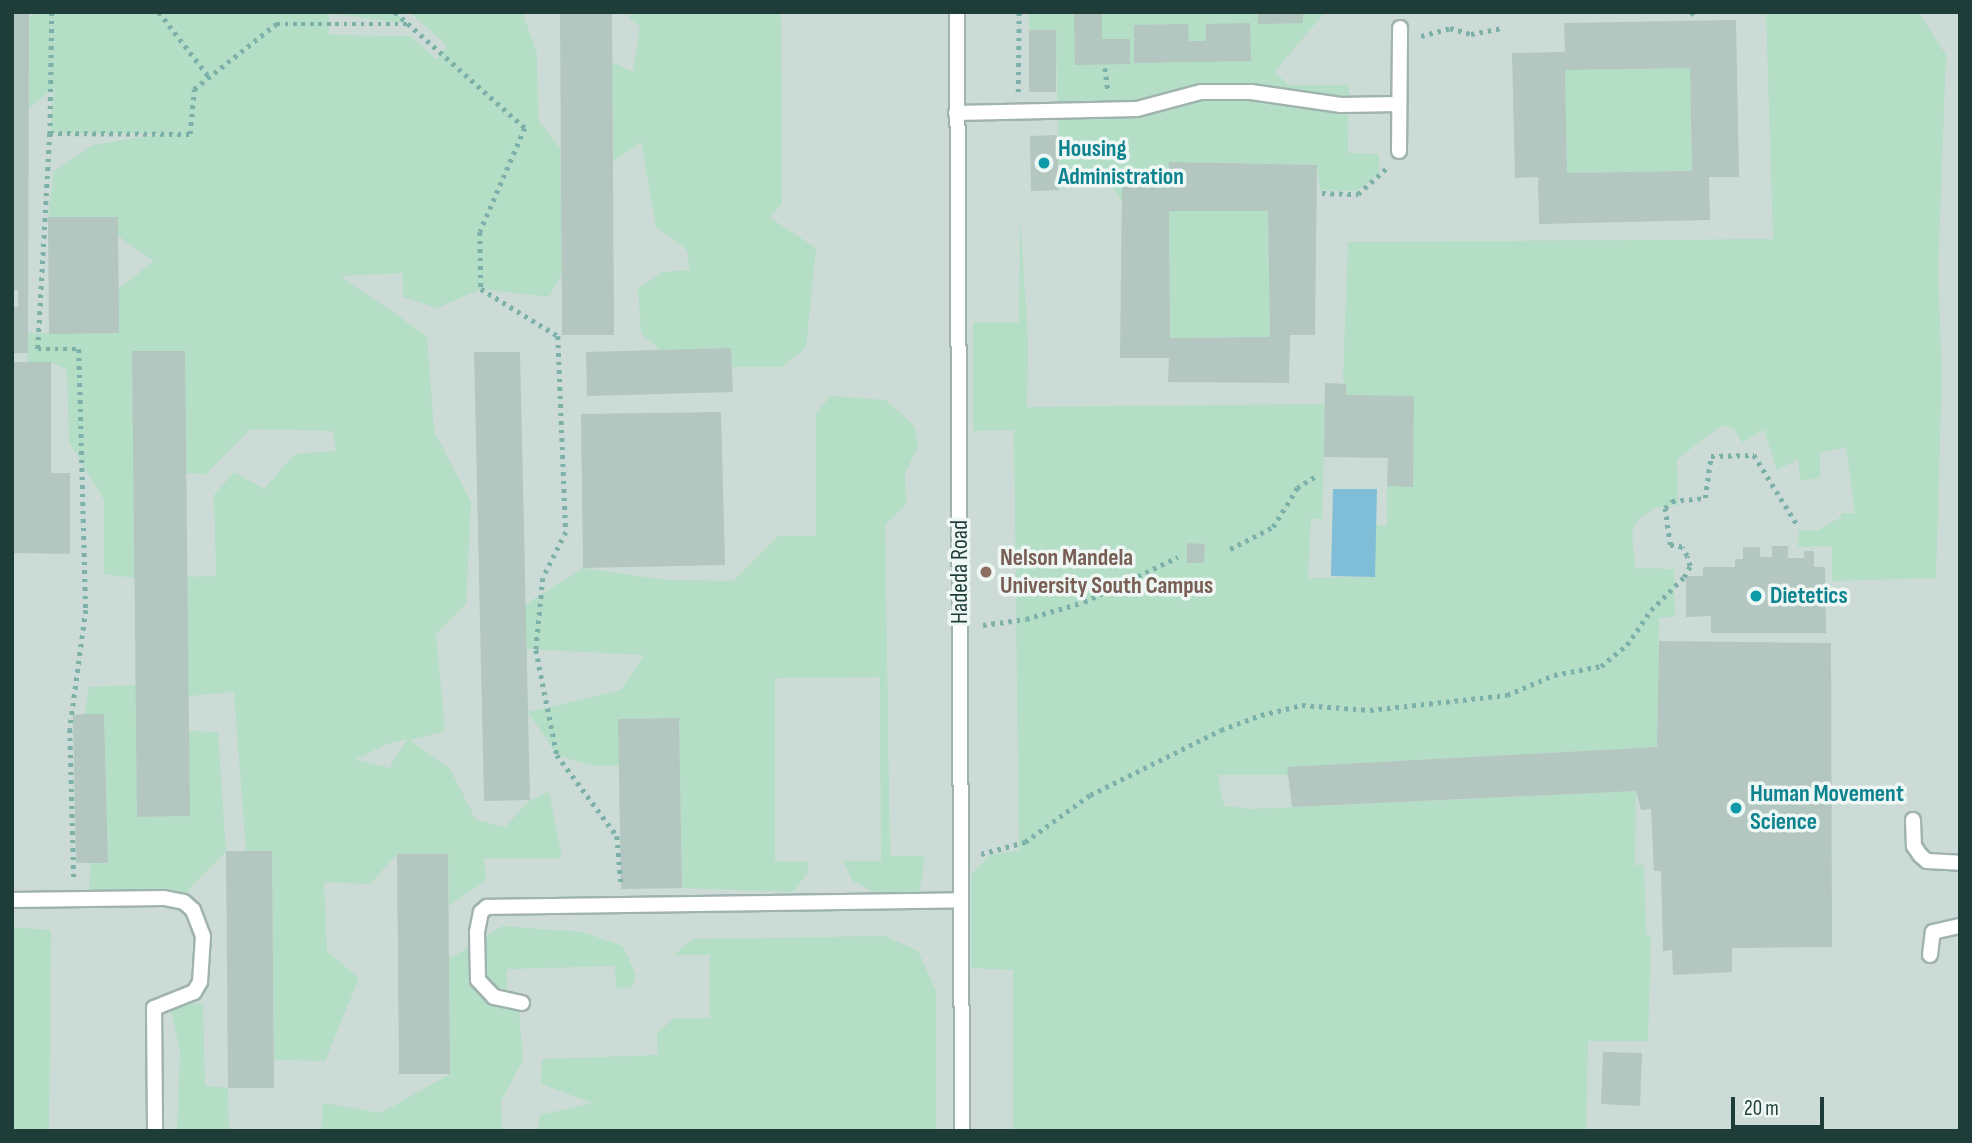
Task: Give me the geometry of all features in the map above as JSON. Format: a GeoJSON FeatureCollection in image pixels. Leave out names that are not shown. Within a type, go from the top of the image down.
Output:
{"type":"FeatureCollection","features":[{"type":"Feature","properties":{"kind":"lane","name":"Hadeda Road"},"geometry":{"type":"LineString","coordinates":[[957,12],[963,858],[962,1131]]}},
{"type":"Feature","properties":{"kind":"lane"},"geometry":{"type":"LineString","coordinates":[[1399,151],[1401,35]]}},
{"type":"Feature","properties":{"kind":"lane"},"geometry":{"type":"LineString","coordinates":[[956,113],[1137,109],[1201,92],[1251,92],[1341,105],[1399,104]]}},
{"type":"Feature","properties":{"kind":"lane"},"geometry":{"type":"LineString","coordinates":[[1913,820],[1914,846],[1920,855],[1927,861],[1960,863]]}},
{"type":"Feature","properties":{"kind":"lane"},"geometry":{"type":"LineString","coordinates":[[12,900],[184,902],[199,922],[200,982],[194,992],[154,1008],[155,1131]]}},
{"type":"Feature","properties":{"kind":"lane"},"geometry":{"type":"LineString","coordinates":[[522,1003],[494,997],[478,980],[477,933],[481,912],[487,907],[961,900]]}},
{"type":"Feature","properties":{"kind":"lane"},"geometry":{"type":"LineString","coordinates":[[1930,955],[1933,932],[1960,926]]}},
{"type":"Feature","properties":{"kind":"path"},"geometry":{"type":"LineString","coordinates":[[51,12],[50,133],[38,349],[79,349],[86,610],[70,729],[75,899]]}},
{"type":"Feature","properties":{"kind":"path"},"geometry":{"type":"LineString","coordinates":[[159,12],[209,77]]}},
{"type":"Feature","properties":{"kind":"path"},"geometry":{"type":"LineString","coordinates":[[395,12],[525,128],[480,232],[481,289],[558,336],[566,532],[543,578],[536,650],[557,755],[617,836],[621,889]]}},
{"type":"Feature","properties":{"kind":"path"},"geometry":{"type":"LineString","coordinates":[[1018,111],[1019,12]]}},
{"type":"Feature","properties":{"kind":"path"},"geometry":{"type":"LineString","coordinates":[[50,133],[190,134],[194,89],[276,24],[408,24]]}},
{"type":"Feature","properties":{"kind":"path"},"geometry":{"type":"LineString","coordinates":[[1401,35],[1450,28],[1471,34],[1501,28]]}},
{"type":"Feature","properties":{"kind":"path"},"geometry":{"type":"LineString","coordinates":[[1322,193],[1358,194],[1399,151]]}},
{"type":"Feature","properties":{"kind":"path"},"geometry":{"type":"LineString","coordinates":[[963,858],[1025,842],[1090,795],[1221,730],[1261,716],[1303,705],[1370,710],[1507,695],[1554,675],[1601,666],[1627,645],[1651,610],[1684,577],[1690,566],[1682,547],[1670,545],[1665,508],[1672,501],[1705,498],[1706,460],[1711,456],[1754,455],[1798,526]]}},
{"type":"Feature","properties":{"kind":"path"},"geometry":{"type":"LineString","coordinates":[[1230,549],[1273,527],[1297,488],[1318,475]]}},
{"type":"Feature","properties":{"kind":"path"},"geometry":{"type":"LineString","coordinates":[[961,627],[1057,611],[1178,557]]}},
{"type":"Feature","properties":{"kind":"shaded area","name":"Nelson Mandela University South Campus"},"geometry":{"type":"Polygon","coordinates":[[[12,12],[1960,12],[1960,1131],[12,1131],[12,12]]]}},
{"type":"Feature","properties":{"kind":"green space"},"geometry":{"type":"Polygon","coordinates":[[[37,12],[395,12],[408,24],[329,13],[329,35],[410,36],[437,60],[447,46],[410,12],[522,12],[537,53],[538,120],[560,148],[562,273],[549,297],[481,289],[437,308],[403,297],[403,273],[340,276],[427,336],[434,431],[471,502],[466,604],[436,634],[445,731],[410,740],[450,769],[476,820],[505,827],[530,800],[549,792],[562,858],[484,858],[486,880],[449,906],[448,854],[397,854],[370,884],[324,882],[327,951],[359,978],[325,1061],[274,1060],[272,851],[246,851],[234,692],[188,696],[187,577],[216,576],[214,495],[234,472],[264,489],[295,454],[336,451],[333,431],[250,429],[206,474],[186,473],[135,578],[104,574],[104,500],[69,442],[67,370],[51,362],[27,362],[28,333],[119,333],[118,289],[154,261],[118,236],[117,217],[48,217],[54,171],[93,145],[162,134],[50,133],[54,88],[29,108],[29,18],[37,12]],[[408,739],[390,743],[355,759],[389,768],[408,739]]]}},
{"type":"Feature","properties":{"kind":"green space"},"geometry":{"type":"Polygon","coordinates":[[[631,12],[781,12],[782,204],[769,217],[816,248],[806,347],[782,367],[732,367],[731,348],[660,350],[641,333],[638,289],[662,272],[690,270],[687,250],[656,227],[641,142],[613,162],[612,62],[633,72],[640,27],[629,18],[631,12]]]}},
{"type":"Feature","properties":{"kind":"green space"},"geometry":{"type":"Polygon","coordinates":[[[1029,12],[1325,12],[1274,72],[1289,85],[1349,85],[1348,153],[1379,154],[1379,173],[1357,191],[1320,190],[1317,165],[1170,162],[1169,188],[1122,187],[1122,201],[1097,167],[1059,190],[1056,30],[1029,30],[1029,12]]]}},
{"type":"Feature","properties":{"kind":"green space"},"geometry":{"type":"Polygon","coordinates":[[[1766,12],[1918,12],[1946,55],[1938,273],[1942,373],[1936,578],[1832,581],[1832,546],[1798,547],[1799,530],[1819,530],[1841,517],[1841,513],[1855,513],[1846,447],[1820,453],[1820,478],[1800,481],[1798,459],[1777,470],[1764,429],[1743,443],[1735,430],[1722,425],[1677,459],[1678,505],[1654,508],[1638,519],[1632,533],[1635,568],[1674,569],[1675,616],[1659,618],[1657,747],[1288,767],[1288,775],[1218,775],[1224,806],[1253,809],[1636,791],[1635,865],[1644,865],[1646,934],[1651,935],[1648,1041],[1588,1041],[1586,1131],[1013,1131],[1013,970],[971,968],[971,874],[990,855],[1019,850],[1014,430],[973,431],[973,322],[1019,322],[1020,215],[1028,342],[1027,407],[1325,404],[1322,519],[1311,519],[1308,578],[1374,577],[1376,525],[1387,526],[1387,486],[1413,486],[1414,397],[1346,395],[1343,379],[1348,242],[1773,239],[1766,12]],[[1188,543],[1187,562],[1204,563],[1205,544],[1188,543]]]}},
{"type":"Feature","properties":{"kind":"green space"},"geometry":{"type":"Polygon","coordinates":[[[1690,68],[1692,171],[1567,173],[1565,70],[1690,68]]]}},
{"type":"Feature","properties":{"kind":"green space"},"geometry":{"type":"Polygon","coordinates":[[[1169,211],[1268,211],[1270,337],[1170,338],[1169,211]]]}},
{"type":"Feature","properties":{"kind":"green space"},"geometry":{"type":"Polygon","coordinates":[[[830,396],[886,400],[915,427],[918,446],[905,474],[906,504],[885,525],[890,856],[925,856],[918,900],[872,891],[853,881],[843,861],[881,861],[880,677],[775,678],[775,861],[809,862],[807,874],[793,892],[682,888],[679,718],[618,719],[619,766],[594,766],[557,755],[528,712],[621,690],[644,655],[526,649],[526,604],[583,568],[666,580],[733,581],[778,536],[816,536],[816,414],[830,396]]]}},
{"type":"Feature","properties":{"kind":"green space"},"geometry":{"type":"Polygon","coordinates":[[[136,685],[138,817],[190,816],[189,731],[218,732],[226,851],[181,898],[89,899],[90,863],[108,862],[104,714],[85,714],[89,687],[136,685]]]}},
{"type":"Feature","properties":{"kind":"green space"},"geometry":{"type":"Polygon","coordinates":[[[503,926],[582,932],[623,946],[636,975],[632,987],[616,989],[615,966],[507,969],[507,992],[519,1010],[523,1060],[501,1101],[502,1127],[510,1131],[321,1131],[323,1103],[381,1113],[450,1074],[449,959],[503,926]]]}},
{"type":"Feature","properties":{"kind":"green space"},"geometry":{"type":"Polygon","coordinates":[[[12,927],[51,930],[49,1131],[12,1131],[12,927]]]}},
{"type":"Feature","properties":{"kind":"green space"},"geometry":{"type":"Polygon","coordinates":[[[885,936],[918,951],[936,991],[936,1131],[538,1131],[540,1115],[593,1103],[541,1084],[542,1059],[658,1055],[657,1033],[674,1018],[710,1018],[710,955],[674,955],[693,939],[885,936]]]}},
{"type":"Feature","properties":{"kind":"green space"},"geometry":{"type":"Polygon","coordinates":[[[169,1000],[203,1004],[205,1086],[228,1088],[229,1131],[177,1131],[180,1051],[169,1000]]]}},
{"type":"Feature","properties":{"kind":"water"},"geometry":{"type":"Polygon","coordinates":[[[1333,489],[1377,489],[1375,577],[1331,576],[1333,489]]]}},
{"type":"Feature","properties":{"kind":"building"},"geometry":{"type":"Polygon","coordinates":[[[12,12],[29,12],[28,353],[12,353],[12,307],[18,307],[18,290],[12,290],[12,12]]]}},
{"type":"Feature","properties":{"kind":"building"},"geometry":{"type":"Polygon","coordinates":[[[560,12],[612,12],[614,335],[562,335],[560,12]]]}},
{"type":"Feature","properties":{"kind":"building"},"geometry":{"type":"Polygon","coordinates":[[[1074,12],[1107,12],[1102,15],[1102,39],[1130,39],[1130,64],[1075,65],[1074,12]]]}},
{"type":"Feature","properties":{"kind":"building"},"geometry":{"type":"Polygon","coordinates":[[[1258,12],[1303,12],[1303,23],[1258,24],[1258,12]]]}},
{"type":"Feature","properties":{"kind":"building"},"geometry":{"type":"Polygon","coordinates":[[[1736,20],[1739,177],[1709,177],[1710,220],[1539,224],[1538,177],[1515,178],[1512,53],[1565,52],[1564,23],[1736,20]],[[1690,68],[1565,70],[1567,173],[1692,171],[1690,68]]]}},
{"type":"Feature","properties":{"kind":"building"},"geometry":{"type":"Polygon","coordinates":[[[1250,23],[1251,61],[1134,63],[1134,25],[1188,24],[1189,41],[1206,41],[1206,24],[1250,23]]]}},
{"type":"Feature","properties":{"kind":"building"},"geometry":{"type":"Polygon","coordinates":[[[1029,30],[1056,30],[1056,92],[1029,92],[1029,30]]]}},
{"type":"Feature","properties":{"kind":"building","name":"Housing Administration"},"geometry":{"type":"Polygon","coordinates":[[[1057,135],[1059,190],[1031,191],[1030,136],[1057,135]]]}},
{"type":"Feature","properties":{"kind":"building"},"geometry":{"type":"Polygon","coordinates":[[[1169,162],[1317,165],[1315,335],[1290,335],[1289,383],[1168,382],[1169,358],[1120,358],[1122,187],[1169,188],[1169,162]],[[1169,211],[1170,338],[1270,337],[1268,211],[1169,211]]]}},
{"type":"Feature","properties":{"kind":"building"},"geometry":{"type":"Polygon","coordinates":[[[48,217],[118,217],[119,333],[49,334],[48,217]]]}},
{"type":"Feature","properties":{"kind":"building"},"geometry":{"type":"Polygon","coordinates":[[[731,348],[733,392],[587,396],[586,352],[731,348]]]}},
{"type":"Feature","properties":{"kind":"building"},"geometry":{"type":"Polygon","coordinates":[[[132,351],[185,351],[190,816],[137,817],[132,351]]]}},
{"type":"Feature","properties":{"kind":"building"},"geometry":{"type":"Polygon","coordinates":[[[474,352],[520,352],[530,800],[484,801],[474,352]]]}},
{"type":"Feature","properties":{"kind":"building"},"geometry":{"type":"Polygon","coordinates":[[[12,362],[51,362],[51,473],[70,473],[70,554],[12,553],[12,362]]]}},
{"type":"Feature","properties":{"kind":"building"},"geometry":{"type":"Polygon","coordinates":[[[1325,383],[1346,384],[1346,395],[1414,396],[1413,487],[1387,486],[1388,458],[1324,457],[1325,383]]]}},
{"type":"Feature","properties":{"kind":"building"},"geometry":{"type":"Polygon","coordinates":[[[721,412],[725,565],[583,568],[581,414],[721,412]]]}},
{"type":"Feature","properties":{"kind":"building"},"geometry":{"type":"Polygon","coordinates":[[[1187,543],[1205,544],[1204,563],[1187,563],[1187,543]]]}},
{"type":"Feature","properties":{"kind":"building","name":"Dietetics"},"geometry":{"type":"Polygon","coordinates":[[[1772,546],[1788,546],[1788,558],[1804,558],[1804,551],[1814,551],[1814,567],[1825,567],[1826,633],[1711,633],[1711,616],[1686,617],[1686,576],[1703,576],[1703,567],[1735,567],[1735,559],[1743,559],[1743,547],[1760,547],[1760,557],[1772,557],[1772,546]]]}},
{"type":"Feature","properties":{"kind":"building","name":"Human Movement Science"},"geometry":{"type":"Polygon","coordinates":[[[1659,641],[1831,643],[1832,947],[1732,948],[1732,972],[1673,975],[1672,950],[1663,951],[1661,871],[1654,871],[1651,809],[1641,810],[1636,791],[1292,807],[1287,767],[1657,747],[1659,641]]]}},
{"type":"Feature","properties":{"kind":"building"},"geometry":{"type":"Polygon","coordinates":[[[104,714],[108,863],[76,863],[73,715],[104,714]]]}},
{"type":"Feature","properties":{"kind":"building"},"geometry":{"type":"Polygon","coordinates":[[[679,718],[682,888],[621,889],[618,719],[679,718]]]}},
{"type":"Feature","properties":{"kind":"building"},"geometry":{"type":"Polygon","coordinates":[[[226,851],[272,851],[274,1088],[228,1088],[226,851]]]}},
{"type":"Feature","properties":{"kind":"building"},"geometry":{"type":"Polygon","coordinates":[[[397,854],[448,854],[450,1074],[399,1074],[397,854]]]}},
{"type":"Feature","properties":{"kind":"building"},"geometry":{"type":"Polygon","coordinates":[[[1603,1052],[1642,1053],[1640,1106],[1601,1104],[1603,1052]]]}},
{"type":"Feature","properties":{"kind":"place","name":"Housing Administration"},"geometry":{"type":"Point","coordinates":[1044,163]}},
{"type":"Feature","properties":{"kind":"place","name":"Nelson Mandela University South Campus"},"geometry":{"type":"Point","coordinates":[986,572]}},
{"type":"Feature","properties":{"kind":"place","name":"Dietetics"},"geometry":{"type":"Point","coordinates":[1756,596]}},
{"type":"Feature","properties":{"kind":"place","name":"Human Movement Science"},"geometry":{"type":"Point","coordinates":[1736,808]}}]}
